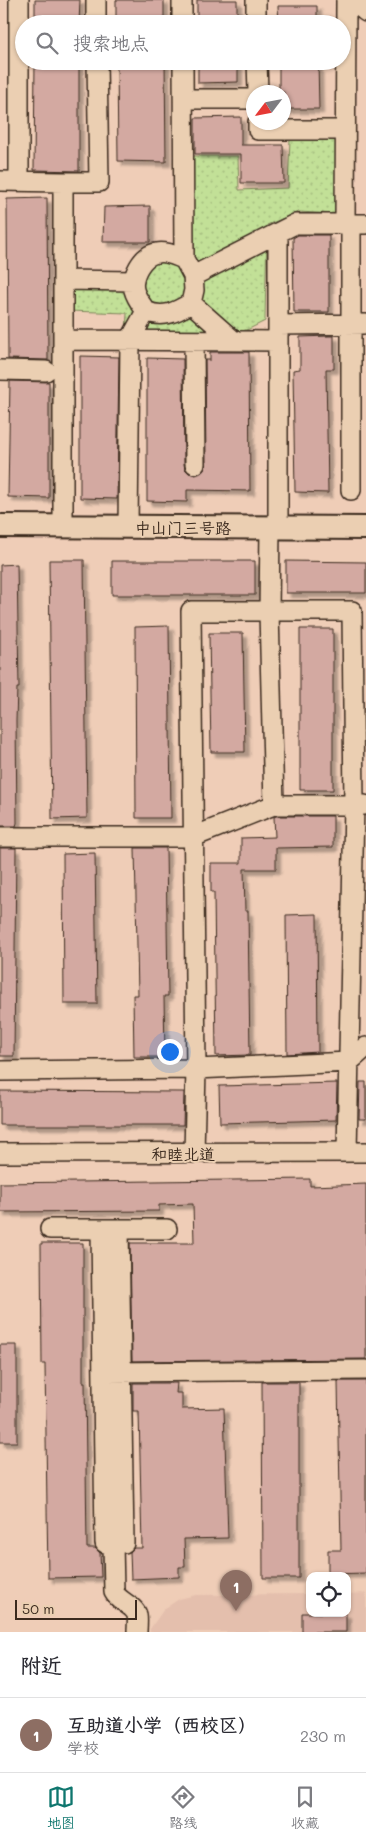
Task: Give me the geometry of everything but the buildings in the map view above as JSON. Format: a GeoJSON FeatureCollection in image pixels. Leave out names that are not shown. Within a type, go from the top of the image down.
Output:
{"type":"FeatureCollection","features":[{"type":"Feature","properties":{"kind":"street"},"geometry":{"type":"LineString","coordinates":[[18,15],[19,0]]}},
{"type":"Feature","properties":{"kind":"street"},"geometry":{"type":"LineString","coordinates":[[96,0],[96,15]]}},
{"type":"Feature","properties":{"kind":"street"},"geometry":{"type":"LineString","coordinates":[[182,0],[182,15]]}},
{"type":"Feature","properties":{"kind":"street"},"geometry":{"type":"LineString","coordinates":[[256,0],[256,15]]}},
{"type":"Feature","properties":{"kind":"street"},"geometry":{"type":"LineString","coordinates":[[346,0],[346,15]]}},
{"type":"Feature","properties":{"kind":"street"},"geometry":{"type":"LineString","coordinates":[[352,0],[366,12]]}},
{"type":"Feature","properties":{"kind":"street"},"geometry":{"type":"LineString","coordinates":[[15,70],[9,182],[99,182],[97,70]]}},
{"type":"Feature","properties":{"kind":"street"},"geometry":{"type":"LineString","coordinates":[[184,70],[188,268],[194,290],[191,303],[170,314],[155,315],[146,310],[136,296],[134,281],[137,270],[144,260],[156,253],[172,254],[188,268]]}},
{"type":"Feature","properties":{"kind":"street"},"geometry":{"type":"LineString","coordinates":[[257,70],[258,85]]}},
{"type":"Feature","properties":{"kind":"street"},"geometry":{"type":"LineString","coordinates":[[345,70],[345,130],[354,224],[358,324],[351,490]]}},
{"type":"Feature","properties":{"kind":"street"},"geometry":{"type":"LineString","coordinates":[[185,99],[246,99]]}},
{"type":"Feature","properties":{"kind":"street"},"geometry":{"type":"LineString","coordinates":[[291,130],[345,130]]}},
{"type":"Feature","properties":{"kind":"street"},"geometry":{"type":"LineString","coordinates":[[63,182],[63,526]]}},
{"type":"Feature","properties":{"kind":"street"},"geometry":{"type":"LineString","coordinates":[[188,268],[278,233],[295,224],[354,224]]}},
{"type":"Feature","properties":{"kind":"street"},"geometry":{"type":"LineString","coordinates":[[274,805],[269,612],[274,528],[278,233]]}},
{"type":"Feature","properties":{"kind":"street"},"geometry":{"type":"LineString","coordinates":[[63,280],[134,281]]}},
{"type":"Feature","properties":{"kind":"street"},"geometry":{"type":"LineString","coordinates":[[191,303],[234,341]]}},
{"type":"Feature","properties":{"kind":"street"},"geometry":{"type":"LineString","coordinates":[[128,527],[130,340],[146,310]]}},
{"type":"Feature","properties":{"kind":"street"},"geometry":{"type":"LineString","coordinates":[[63,340],[234,341],[278,333],[358,324]]}},
{"type":"Feature","properties":{"kind":"street"},"geometry":{"type":"LineString","coordinates":[[194,341],[195,464]]}},
{"type":"Feature","properties":{"kind":"street"},"geometry":{"type":"LineString","coordinates":[[0,370],[46,371]]}},
{"type":"Feature","properties":{"kind":"street","name":"中山门三号路"},"geometry":{"type":"LineString","coordinates":[[0,526],[366,528]]}},
{"type":"Feature","properties":{"kind":"street"},"geometry":{"type":"LineString","coordinates":[[194,1152],[196,1068],[191,611],[359,611],[360,805],[347,1152]]}},
{"type":"Feature","properties":{"kind":"street"},"geometry":{"type":"LineString","coordinates":[[0,837],[193,836],[274,805],[360,805]]}},
{"type":"Feature","properties":{"kind":"street"},"geometry":{"type":"LineString","coordinates":[[0,1071],[196,1068],[349,1062],[366,1047]]}},
{"type":"Feature","properties":{"kind":"street","name":"和睦北道"},"geometry":{"type":"LineString","coordinates":[[0,1153],[366,1152]]}},
{"type":"Feature","properties":{"kind":"street"},"geometry":{"type":"LineString","coordinates":[[50,1229],[167,1229]]}},
{"type":"Feature","properties":{"kind":"street"},"geometry":{"type":"LineString","coordinates":[[110,1229],[112,1372],[124,1543],[113,1543],[114,1592],[137,1615],[137,1632]]}},
{"type":"Feature","properties":{"kind":"street"},"geometry":{"type":"LineString","coordinates":[[112,1372],[366,1370]]}},
{"type":"Feature","properties":{"kind":"shaded area"},"geometry":{"type":"Polygon","coordinates":[[[366,1593],[366,1632],[150,1632],[150,1629],[164,1609],[179,1599],[196,1595],[306,1594],[306,1617],[351,1617],[351,1594],[366,1593]]]}},
{"type":"Feature","properties":{"kind":"green space"},"geometry":{"type":"Polygon","coordinates":[[[336,138],[337,214],[298,212],[267,225],[265,321],[249,329],[221,337],[126,334],[127,313],[69,311],[69,284],[128,286],[133,266],[175,246],[192,156],[238,156],[239,190],[288,188],[290,139],[336,138]]]}},
{"type":"Feature","properties":{"kind":"place","name":"互助道小学（西校区）"},"geometry":{"type":"Point","coordinates":[236,1611]}}]}
